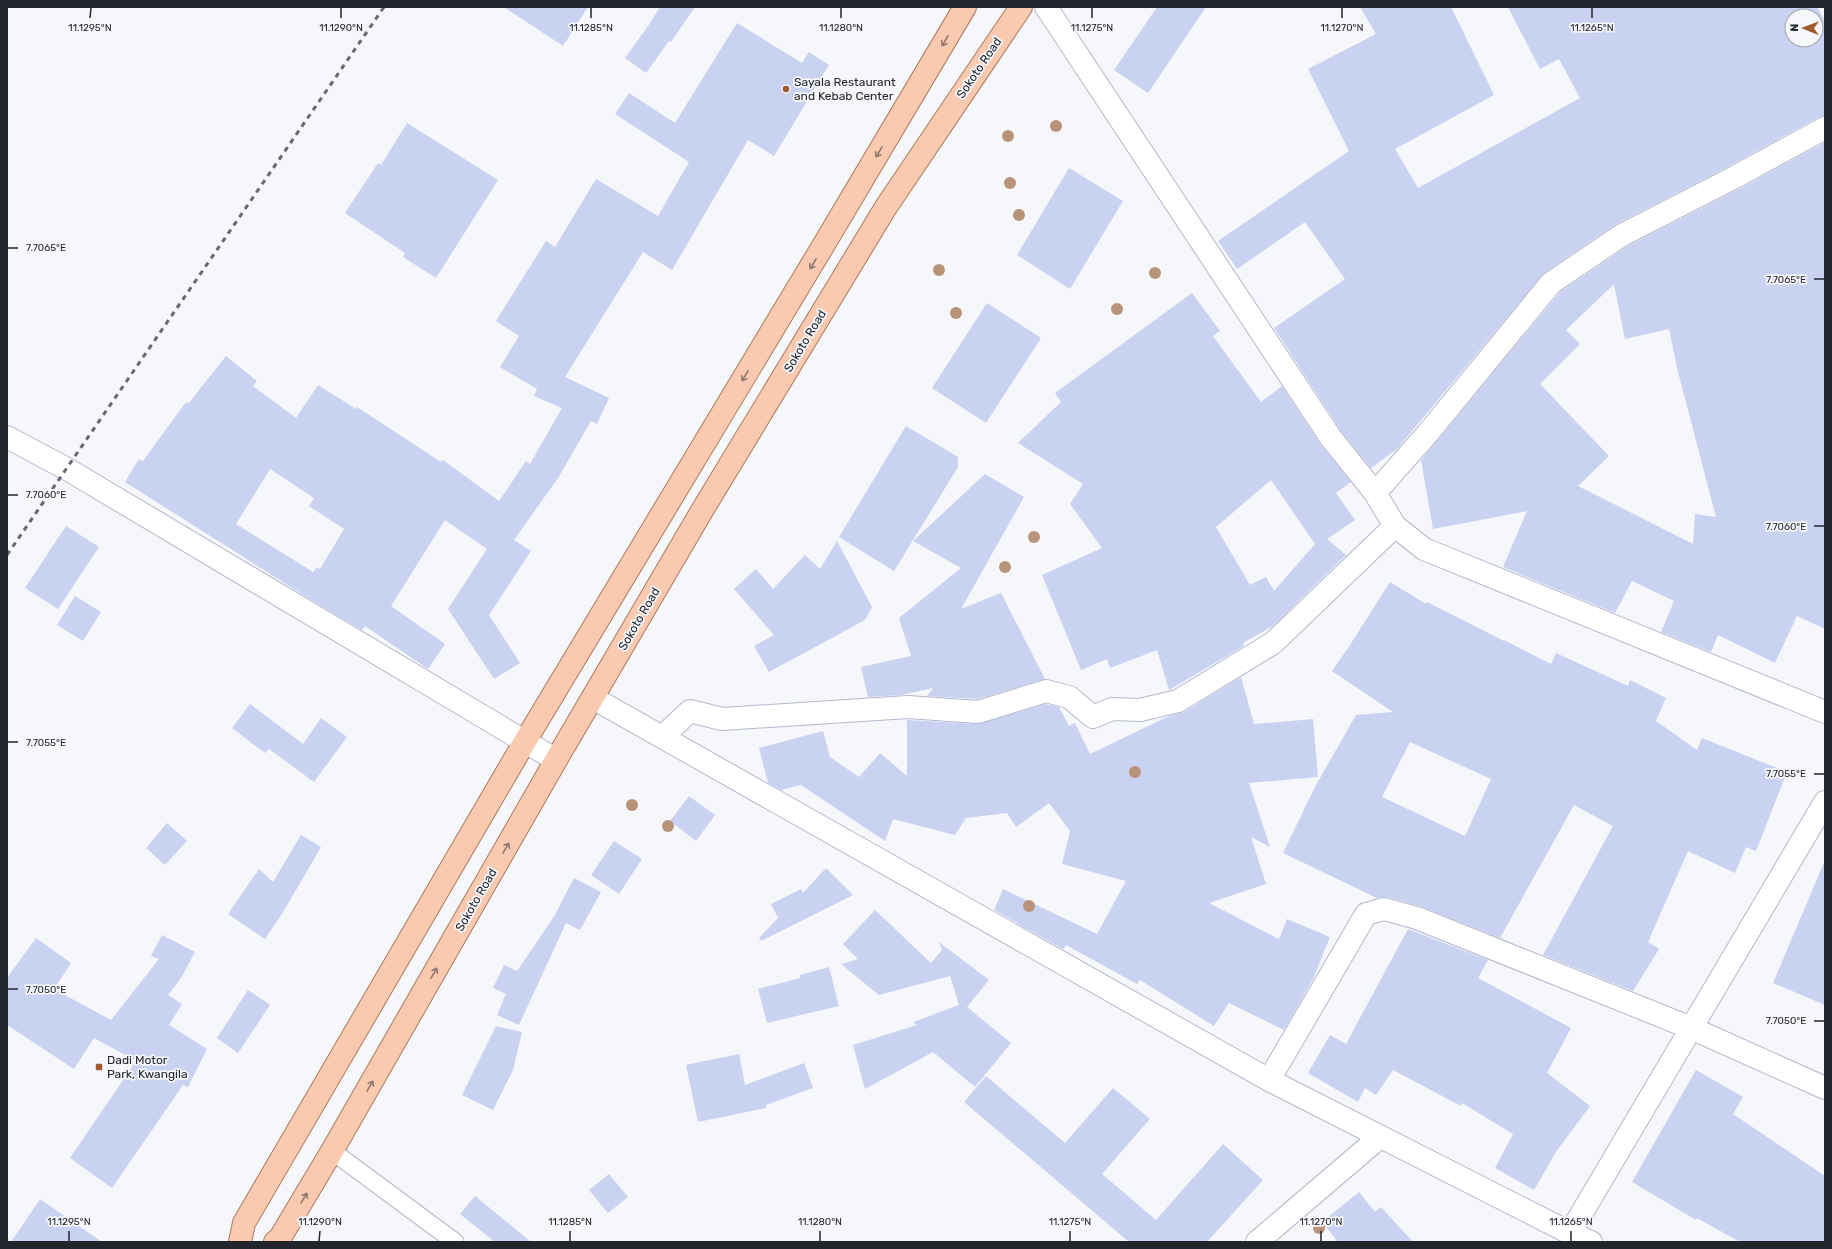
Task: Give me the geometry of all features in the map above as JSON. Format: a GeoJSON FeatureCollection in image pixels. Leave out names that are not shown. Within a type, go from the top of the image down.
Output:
{"type":"FeatureCollection","features":[{"type":"Feature","properties":{"kind":"main road"},"geometry":{"type":"LineString","coordinates":[[240,1242],[244,1223],[524,743],[965,7]]}},
{"type":"Feature","properties":{"kind":"main road","name":"Sokoto Road"},"geometry":{"type":"LineString","coordinates":[[275,1242],[280,1238],[332,1151],[556,760],[703,509],[886,207],[1020,7]]}},
{"type":"Feature","properties":{"kind":"street"},"geometry":{"type":"LineString","coordinates":[[1046,7],[1331,438],[1375,493],[1395,526],[1424,549],[1825,712]]}},
{"type":"Feature","properties":{"kind":"street"},"geometry":{"type":"LineString","coordinates":[[1375,493],[1428,433],[1551,283],[1622,235],[1735,177],[1825,128]]}},
{"type":"Feature","properties":{"kind":"street"},"geometry":{"type":"LineString","coordinates":[[7,438],[66,469],[524,743],[556,760]]}},
{"type":"Feature","properties":{"kind":"street"},"geometry":{"type":"LineString","coordinates":[[662,737],[690,711],[722,719],[908,707],[978,712],[1046,691],[1069,697],[1093,717],[1112,709],[1140,710],[1178,701],[1273,643],[1395,526]]}},
{"type":"Feature","properties":{"kind":"street"},"geometry":{"type":"LineString","coordinates":[[593,698],[1269,1080],[1570,1233],[1591,1242]]}},
{"type":"Feature","properties":{"kind":"street"},"geometry":{"type":"LineString","coordinates":[[1570,1233],[1825,802]]}},
{"type":"Feature","properties":{"kind":"street"},"geometry":{"type":"LineString","coordinates":[[1269,1080],[1366,914],[1384,909],[1417,918],[1691,1028],[1825,1088]]}},
{"type":"Feature","properties":{"kind":"street"},"geometry":{"type":"LineString","coordinates":[[1257,1242],[1380,1137]]}},
{"type":"Feature","properties":{"kind":"lane"},"geometry":{"type":"LineString","coordinates":[[332,1151],[455,1242]]}},
{"type":"Feature","properties":{"kind":"building"},"geometry":{"type":"Polygon","coordinates":[[[504,7],[588,7],[563,46],[504,7]]]}},
{"type":"Feature","properties":{"kind":"building"},"geometry":{"type":"Polygon","coordinates":[[[660,7],[695,7],[671,42],[669,41],[646,73],[625,58],[660,7]]]}},
{"type":"Feature","properties":{"kind":"building"},"geometry":{"type":"Polygon","coordinates":[[[1157,7],[1206,7],[1148,93],[1114,70],[1157,7]]]}},
{"type":"Feature","properties":{"kind":"building"},"geometry":{"type":"Polygon","coordinates":[[[1360,7],[1451,7],[1494,95],[1395,149],[1418,188],[1580,98],[1559,59],[1540,69],[1508,7],[1818,8],[1784,8],[1784,48],[1824,48],[1824,20],[1825,116],[1819,117],[1729,166],[1616,224],[1544,273],[1397,449],[1371,468],[1341,431],[1274,328],[1345,279],[1305,222],[1237,269],[1218,241],[1349,151],[1308,69],[1376,34],[1360,7]]]}},
{"type":"Feature","properties":{"kind":"building"},"geometry":{"type":"Polygon","coordinates":[[[737,23],[802,63],[809,52],[829,65],[774,156],[748,140],[672,270],[643,252],[565,377],[609,398],[597,424],[591,421],[558,478],[514,540],[531,551],[489,615],[520,663],[494,679],[448,609],[487,549],[445,520],[391,606],[445,644],[428,669],[365,626],[362,630],[308,598],[125,482],[139,459],[143,461],[186,402],[188,404],[226,356],[257,381],[253,386],[296,418],[318,385],[356,409],[357,407],[441,462],[443,460],[499,501],[526,461],[530,464],[562,408],[534,396],[537,389],[500,367],[519,336],[496,321],[546,241],[555,247],[596,179],[658,216],[689,162],[615,114],[629,93],[675,123],[737,23]],[[270,469],[236,524],[313,572],[317,567],[320,569],[344,529],[309,506],[314,498],[270,469]]]}},
{"type":"Feature","properties":{"kind":"building"},"geometry":{"type":"Polygon","coordinates":[[[407,123],[498,180],[436,278],[403,257],[405,253],[345,213],[378,163],[381,165],[407,123]]]}},
{"type":"Feature","properties":{"kind":"building"},"geometry":{"type":"Polygon","coordinates":[[[1825,142],[1825,629],[1797,616],[1775,663],[1718,635],[1711,652],[1661,632],[1674,601],[1632,581],[1615,613],[1503,567],[1527,511],[1433,529],[1421,460],[1560,292],[1628,246],[1741,188],[1825,142]],[[1614,284],[1566,330],[1580,344],[1540,384],[1609,456],[1578,486],[1693,544],[1695,514],[1716,517],[1677,368],[1669,329],[1625,339],[1614,284]]]}},
{"type":"Feature","properties":{"kind":"building"},"geometry":{"type":"Polygon","coordinates":[[[1069,168],[1123,201],[1070,289],[1017,255],[1069,168]]]}},
{"type":"Feature","properties":{"kind":"building"},"geometry":{"type":"Polygon","coordinates":[[[1192,293],[1220,331],[1213,336],[1261,402],[1282,386],[1321,445],[1351,482],[1336,493],[1355,520],[1327,539],[1346,555],[1273,626],[1243,643],[1244,646],[1169,690],[1157,650],[1110,668],[1107,659],[1081,670],[1042,575],[1102,548],[1070,504],[1083,484],[1018,443],[1061,402],[1055,393],[1192,293]],[[1271,480],[1216,527],[1250,585],[1266,577],[1274,591],[1315,544],[1271,480]]]}},
{"type":"Feature","properties":{"kind":"building"},"geometry":{"type":"Polygon","coordinates":[[[987,303],[1041,338],[986,423],[932,388],[987,303]]]}},
{"type":"Feature","properties":{"kind":"building"},"geometry":{"type":"Polygon","coordinates":[[[906,426],[958,457],[958,467],[894,571],[839,537],[906,426]]]}},
{"type":"Feature","properties":{"kind":"building"},"geometry":{"type":"Polygon","coordinates":[[[985,474],[1024,497],[961,609],[1001,593],[1045,679],[977,699],[927,696],[933,688],[901,695],[868,697],[861,667],[911,656],[899,618],[961,568],[913,541],[985,474]]]}},
{"type":"Feature","properties":{"kind":"building"},"geometry":{"type":"Polygon","coordinates":[[[66,526],[99,547],[58,609],[25,588],[66,526]]]}},
{"type":"Feature","properties":{"kind":"building"},"geometry":{"type":"Polygon","coordinates":[[[837,541],[872,607],[865,620],[769,672],[754,646],[774,635],[734,589],[756,569],[773,589],[805,555],[820,569],[837,541]]]}},
{"type":"Feature","properties":{"kind":"building"},"geometry":{"type":"Polygon","coordinates":[[[1390,582],[1426,604],[1427,602],[1551,664],[1556,653],[1628,686],[1630,680],[1666,698],[1656,721],[1697,750],[1702,738],[1787,772],[1756,851],[1746,847],[1735,873],[1688,851],[1648,942],[1659,949],[1633,991],[1543,955],[1613,826],[1574,805],[1500,938],[1420,906],[1387,897],[1377,898],[1283,853],[1316,785],[1356,715],[1393,712],[1332,671],[1390,582]],[[1410,742],[1382,797],[1465,836],[1491,779],[1410,742]]]}},
{"type":"Feature","properties":{"kind":"building"},"geometry":{"type":"Polygon","coordinates":[[[75,596],[101,612],[83,641],[57,625],[75,596]]]}},
{"type":"Feature","properties":{"kind":"building"},"geometry":{"type":"Polygon","coordinates":[[[1241,677],[1254,724],[1313,719],[1318,777],[1249,783],[1270,847],[1251,837],[1266,884],[1209,903],[1279,939],[1287,919],[1330,937],[1313,979],[1284,1030],[1229,1003],[1214,1026],[1140,980],[1137,984],[1066,945],[1063,949],[994,910],[1003,889],[1097,934],[1126,881],[1062,864],[1070,831],[1049,803],[1016,827],[1007,813],[966,818],[955,835],[893,819],[885,841],[801,785],[781,790],[768,783],[759,748],[823,731],[830,757],[859,777],[880,753],[907,776],[907,720],[977,724],[1046,704],[1059,707],[1069,726],[1075,723],[1090,754],[1169,716],[1184,712],[1241,677]]]}},
{"type":"Feature","properties":{"kind":"building"},"geometry":{"type":"Polygon","coordinates":[[[250,704],[303,744],[321,718],[347,737],[314,782],[269,749],[265,753],[232,728],[250,704]]]}},
{"type":"Feature","properties":{"kind":"building"},"geometry":{"type":"Polygon","coordinates":[[[689,796],[715,815],[696,841],[670,821],[689,796]]]}},
{"type":"Feature","properties":{"kind":"building"},"geometry":{"type":"Polygon","coordinates":[[[167,823],[187,841],[165,865],[146,848],[167,823]]]}},
{"type":"Feature","properties":{"kind":"building"},"geometry":{"type":"Polygon","coordinates":[[[301,835],[321,847],[285,909],[265,939],[228,914],[259,869],[273,882],[301,835]]]}},
{"type":"Feature","properties":{"kind":"building"},"geometry":{"type":"Polygon","coordinates":[[[614,841],[642,859],[619,894],[591,875],[614,841]]]}},
{"type":"Feature","properties":{"kind":"building"},"geometry":{"type":"Polygon","coordinates":[[[1825,860],[1825,1005],[1773,983],[1825,860]]]}},
{"type":"Feature","properties":{"kind":"building"},"geometry":{"type":"Polygon","coordinates":[[[826,868],[853,895],[761,941],[759,938],[778,918],[771,904],[801,889],[803,893],[826,868]]]}},
{"type":"Feature","properties":{"kind":"building"},"geometry":{"type":"Polygon","coordinates":[[[574,878],[601,892],[580,930],[566,923],[519,1025],[497,1015],[506,994],[493,988],[504,965],[517,971],[555,915],[574,878]]]}},
{"type":"Feature","properties":{"kind":"building"},"geometry":{"type":"Polygon","coordinates":[[[875,910],[931,963],[942,950],[939,942],[989,980],[967,1007],[1011,1043],[975,1087],[933,1052],[865,1089],[853,1045],[917,1025],[913,1022],[959,1005],[950,976],[879,995],[841,964],[858,959],[843,944],[875,910]]]}},
{"type":"Feature","properties":{"kind":"building"},"geometry":{"type":"Polygon","coordinates":[[[1408,929],[1488,960],[1478,978],[1571,1028],[1547,1073],[1590,1106],[1556,1152],[1534,1190],[1495,1168],[1513,1134],[1462,1103],[1461,1106],[1393,1070],[1376,1095],[1365,1088],[1358,1102],[1308,1073],[1330,1035],[1346,1044],[1408,929]]]}},
{"type":"Feature","properties":{"kind":"building"},"geometry":{"type":"Polygon","coordinates":[[[162,935],[195,952],[181,978],[168,995],[182,1004],[169,1025],[207,1049],[188,1087],[183,1085],[112,1188],[70,1158],[136,1061],[94,1038],[74,1069],[7,1025],[7,978],[36,938],[71,963],[54,989],[111,1020],[159,959],[151,956],[162,935]]]}},
{"type":"Feature","properties":{"kind":"building"},"geometry":{"type":"Polygon","coordinates":[[[829,967],[839,1006],[767,1023],[758,989],[800,978],[800,975],[829,967]]]}},
{"type":"Feature","properties":{"kind":"building"},"geometry":{"type":"Polygon","coordinates":[[[248,990],[270,1005],[238,1053],[217,1038],[248,990]]]}},
{"type":"Feature","properties":{"kind":"building"},"geometry":{"type":"Polygon","coordinates":[[[496,1026],[522,1032],[513,1070],[493,1110],[462,1095],[496,1026]]]}},
{"type":"Feature","properties":{"kind":"building"},"geometry":{"type":"Polygon","coordinates":[[[739,1054],[745,1085],[804,1063],[813,1088],[766,1105],[766,1108],[698,1122],[686,1065],[739,1054]]]}},
{"type":"Feature","properties":{"kind":"building"},"geometry":{"type":"Polygon","coordinates":[[[1696,1070],[1743,1097],[1733,1114],[1825,1176],[1825,1242],[1740,1242],[1697,1218],[1696,1220],[1632,1182],[1696,1070]]]}},
{"type":"Feature","properties":{"kind":"building"},"geometry":{"type":"Polygon","coordinates":[[[986,1076],[1065,1143],[1113,1088],[1150,1119],[1102,1174],[1156,1220],[1223,1144],[1263,1180],[1207,1242],[1129,1242],[964,1102],[986,1076]]]}},
{"type":"Feature","properties":{"kind":"building"},"geometry":{"type":"Polygon","coordinates":[[[609,1174],[628,1197],[608,1213],[589,1190],[609,1174]]]}},
{"type":"Feature","properties":{"kind":"building"},"geometry":{"type":"Polygon","coordinates":[[[1359,1192],[1375,1212],[1381,1207],[1413,1242],[1338,1242],[1322,1222],[1359,1192]]]}},
{"type":"Feature","properties":{"kind":"building"},"geometry":{"type":"Polygon","coordinates":[[[475,1196],[531,1242],[495,1242],[460,1214],[475,1196]]]}},
{"type":"Feature","properties":{"kind":"building"},"geometry":{"type":"Polygon","coordinates":[[[40,1199],[102,1242],[11,1242],[40,1199]]]}},
{"type":"Feature","properties":{"kind":"railway"},"geometry":{"type":"LineString","coordinates":[[7,555],[384,7]]}},
{"type":"Feature","properties":{"kind":"place","name":"Sayala Restaurant and Kebab Center"},"geometry":{"type":"Point","coordinates":[786,89]}},
{"type":"Feature","properties":{"kind":"place","name":"Dadi Motor Park, Kwangila"},"geometry":{"type":"Point","coordinates":[99,1067]}}]}
